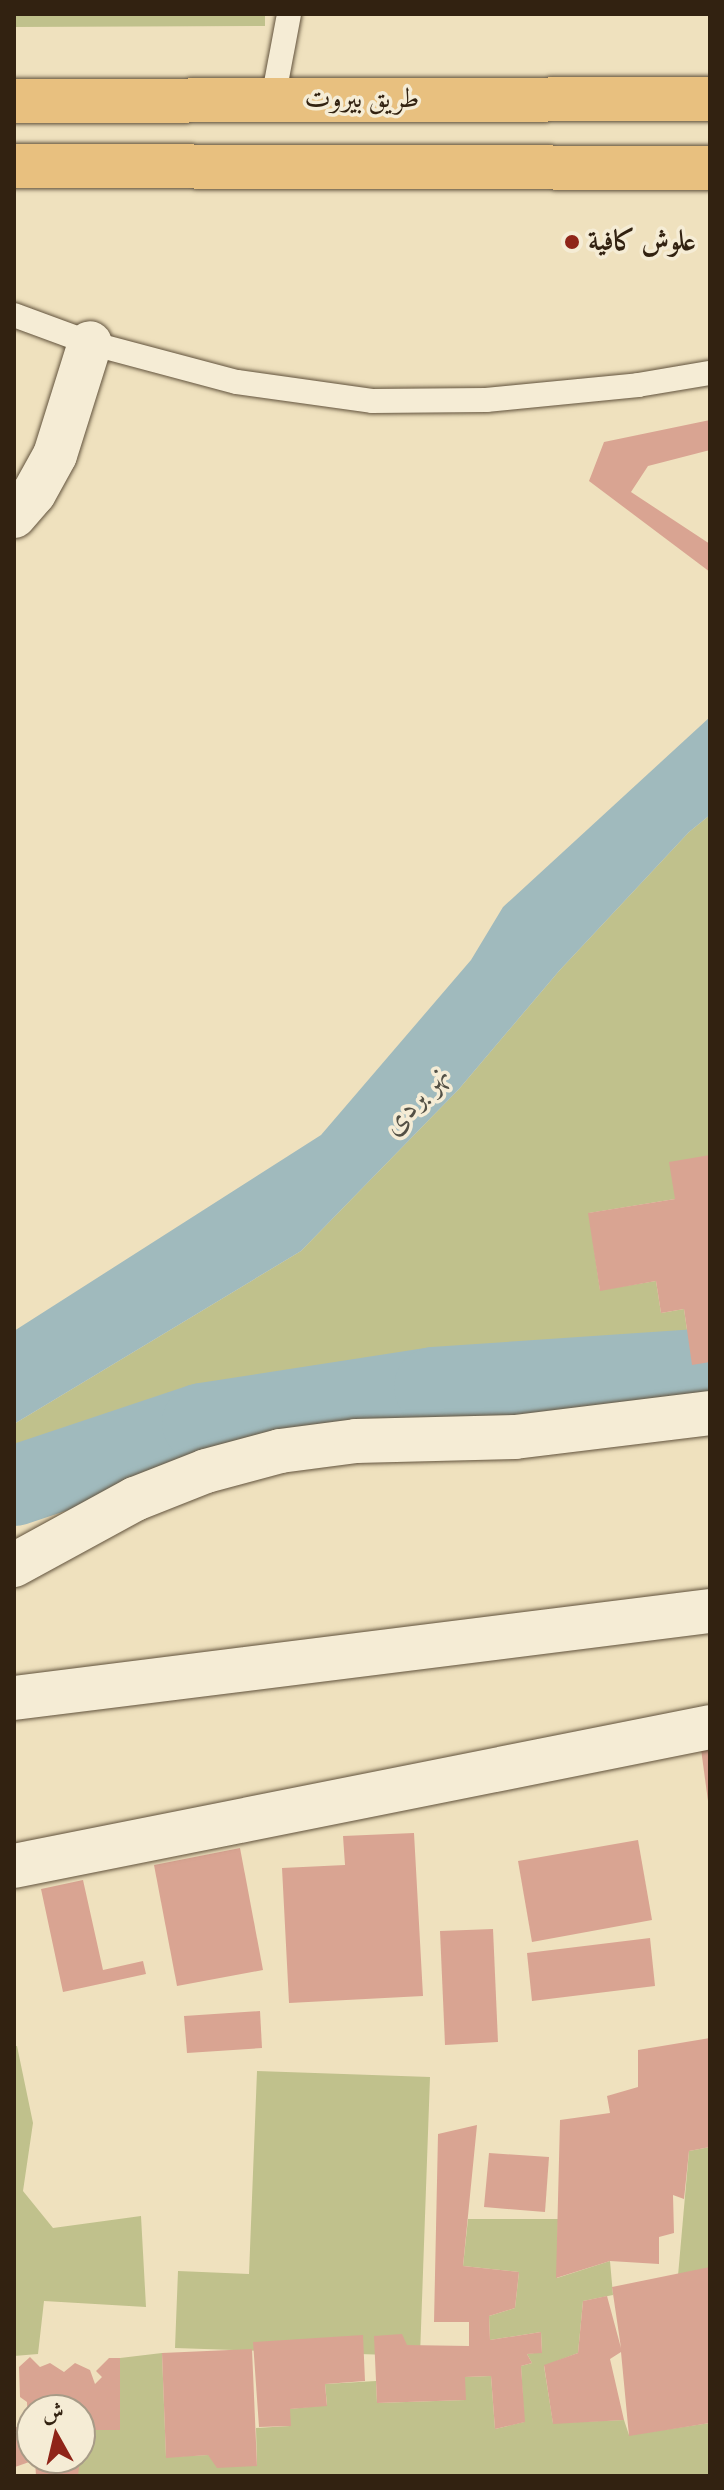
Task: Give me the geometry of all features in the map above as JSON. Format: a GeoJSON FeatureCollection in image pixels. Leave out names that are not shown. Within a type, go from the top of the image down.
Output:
{"type":"FeatureCollection","features":[{"type":"Feature","properties":{"kind":"main road","name":"طريق بيروت"},"geometry":{"type":"LineString","coordinates":[[14,101],[710,99]]}},
{"type":"Feature","properties":{"kind":"main road"},"geometry":{"type":"LineString","coordinates":[[14,166],[710,168]]}},
{"type":"Feature","properties":{"kind":"street"},"geometry":{"type":"LineString","coordinates":[[14,516],[34,493],[55,455],[90,343]]}},
{"type":"Feature","properties":{"kind":"street"},"geometry":{"type":"LineString","coordinates":[[14,1565],[135,1499],[206,1471],[280,1451],[356,1441],[515,1437],[710,1413]]}},
{"type":"Feature","properties":{"kind":"street"},"geometry":{"type":"LineString","coordinates":[[14,1698],[710,1611]]}},
{"type":"Feature","properties":{"kind":"street"},"geometry":{"type":"LineString","coordinates":[[14,1866],[710,1727]]}},
{"type":"Feature","properties":{"kind":"lane"},"geometry":{"type":"LineString","coordinates":[[273,99],[289,14]]}},
{"type":"Feature","properties":{"kind":"lane"},"geometry":{"type":"LineString","coordinates":[[14,315],[90,343],[237,382],[372,401],[486,400],[638,385],[710,373]]}},
{"type":"Feature","properties":{"kind":"green space"},"geometry":{"type":"Polygon","coordinates":[[[14,14],[265,14],[265,26],[14,27],[14,14]]]}},
{"type":"Feature","properties":{"kind":"green space"},"geometry":{"type":"Polygon","coordinates":[[[710,815],[710,1155],[675,1199],[589,1213],[600,1290],[656,1281],[661,1313],[684,1309],[692,1365],[470,1366],[192,1393],[14,1464],[14,1424],[301,1251],[459,1089],[559,971],[689,832],[710,815]]]}},
{"type":"Feature","properties":{"kind":"green space"},"geometry":{"type":"Polygon","coordinates":[[[14,2046],[17,2046],[33,2123],[23,2191],[53,2228],[141,2216],[146,2307],[44,2301],[38,2354],[14,2356],[14,2046]]]}},
{"type":"Feature","properties":{"kind":"green space"},"geometry":{"type":"Polygon","coordinates":[[[257,2071],[430,2077],[420,2356],[175,2348],[178,2271],[249,2274],[257,2071]]]}},
{"type":"Feature","properties":{"kind":"green space"},"geometry":{"type":"Polygon","coordinates":[[[710,2147],[710,2288],[677,2287],[689,2151],[710,2147]]]}},
{"type":"Feature","properties":{"kind":"green space"},"geometry":{"type":"Polygon","coordinates":[[[468,2219],[558,2219],[557,2278],[610,2261],[613,2295],[583,2301],[578,2353],[544,2366],[553,2423],[624,2420],[629,2435],[710,2423],[710,2476],[78,2476],[96,2474],[96,2430],[120,2430],[120,2358],[162,2353],[166,2457],[208,2455],[257,2466],[256,2428],[290,2426],[290,2409],[327,2405],[325,2384],[376,2381],[377,2403],[465,2400],[465,2377],[491,2376],[495,2429],[524,2422],[521,2366],[532,2363],[527,2354],[542,2352],[541,2332],[490,2340],[489,2316],[515,2308],[519,2272],[463,2266],[468,2219]]]}},
{"type":"Feature","properties":{"kind":"water"},"geometry":{"type":"Polygon","coordinates":[[[710,717],[710,815],[689,832],[559,971],[459,1089],[301,1251],[14,1424],[14,1331],[321,1135],[471,960],[503,907],[710,717]]]}},
{"type":"Feature","properties":{"kind":"building"},"geometry":{"type":"Polygon","coordinates":[[[710,420],[710,450],[648,466],[631,492],[710,544],[710,572],[589,481],[604,442],[710,420]]]}},
{"type":"Feature","properties":{"kind":"building"},"geometry":{"type":"Polygon","coordinates":[[[710,1155],[710,1362],[692,1365],[684,1309],[661,1313],[656,1281],[600,1291],[588,1213],[675,1199],[669,1162],[710,1155]]]}},
{"type":"Feature","properties":{"kind":"building"},"geometry":{"type":"Polygon","coordinates":[[[710,1747],[710,1800],[708,1801],[701,1749],[710,1747]]]}},
{"type":"Feature","properties":{"kind":"building"},"geometry":{"type":"Polygon","coordinates":[[[414,1833],[423,1996],[289,2003],[282,1868],[345,1865],[343,1836],[414,1833]]]}},
{"type":"Feature","properties":{"kind":"building"},"geometry":{"type":"Polygon","coordinates":[[[638,1840],[652,1920],[532,1942],[518,1861],[638,1840]]]}},
{"type":"Feature","properties":{"kind":"building"},"geometry":{"type":"Polygon","coordinates":[[[240,1848],[263,1970],[177,1986],[154,1865],[240,1848]]]}},
{"type":"Feature","properties":{"kind":"building"},"geometry":{"type":"Polygon","coordinates":[[[83,1880],[103,1970],[143,1961],[146,1974],[63,1992],[41,1889],[83,1880]]]}},
{"type":"Feature","properties":{"kind":"building"},"geometry":{"type":"Polygon","coordinates":[[[493,1929],[498,2042],[445,2045],[440,1931],[493,1929]]]}},
{"type":"Feature","properties":{"kind":"building"},"geometry":{"type":"Polygon","coordinates":[[[650,1938],[655,1986],[532,2001],[527,1953],[650,1938]]]}},
{"type":"Feature","properties":{"kind":"building"},"geometry":{"type":"Polygon","coordinates":[[[260,2011],[262,2048],[187,2053],[184,2016],[260,2011]]]}},
{"type":"Feature","properties":{"kind":"building"},"geometry":{"type":"Polygon","coordinates":[[[710,2038],[710,2147],[689,2151],[684,2199],[673,2195],[674,2233],[659,2237],[659,2264],[610,2261],[556,2278],[560,2120],[610,2113],[607,2096],[638,2087],[638,2050],[710,2038]]]}},
{"type":"Feature","properties":{"kind":"building"},"geometry":{"type":"Polygon","coordinates":[[[477,2125],[463,2266],[519,2272],[515,2308],[489,2316],[490,2340],[541,2332],[542,2353],[527,2354],[532,2363],[521,2366],[525,2422],[495,2429],[491,2376],[465,2377],[466,2400],[377,2403],[374,2336],[402,2334],[407,2345],[469,2346],[469,2322],[434,2322],[438,2134],[477,2125]]]}},
{"type":"Feature","properties":{"kind":"building"},"geometry":{"type":"Polygon","coordinates":[[[489,2153],[549,2157],[545,2212],[484,2207],[489,2153]]]}},
{"type":"Feature","properties":{"kind":"building"},"geometry":{"type":"Polygon","coordinates":[[[710,2267],[710,2423],[629,2436],[621,2352],[610,2359],[624,2420],[553,2424],[544,2365],[578,2353],[583,2301],[607,2296],[621,2348],[612,2287],[710,2267]]]}},
{"type":"Feature","properties":{"kind":"building"},"geometry":{"type":"Polygon","coordinates":[[[363,2335],[365,2381],[325,2384],[327,2406],[290,2409],[291,2426],[259,2427],[253,2342],[363,2335]]]}},
{"type":"Feature","properties":{"kind":"building"},"geometry":{"type":"Polygon","coordinates":[[[252,2349],[257,2466],[217,2468],[208,2455],[166,2458],[162,2353],[252,2349]]]}},
{"type":"Feature","properties":{"kind":"building"},"geometry":{"type":"Polygon","coordinates":[[[30,2357],[40,2367],[50,2363],[64,2372],[75,2363],[90,2370],[95,2384],[102,2377],[96,2371],[109,2358],[120,2358],[120,2430],[96,2430],[96,2394],[20,2394],[19,2367],[30,2357]]]}},
{"type":"Feature","properties":{"kind":"building"},"geometry":{"type":"Polygon","coordinates":[[[14,2427],[16,2427],[15,2467],[14,2427]]]}},
{"type":"Feature","properties":{"kind":"building"},"geometry":{"type":"Polygon","coordinates":[[[36,2474],[78,2474],[78,2476],[36,2474]]]}},
{"type":"Feature","properties":{"kind":"waterway","name":"نهر بردى"},"geometry":{"type":"LineString","coordinates":[[14,1486],[202,1423],[434,1387],[710,1368]]}},
{"type":"Feature","properties":{"kind":"place","name":"علوش كافية"},"geometry":{"type":"Point","coordinates":[572,242]}}]}
